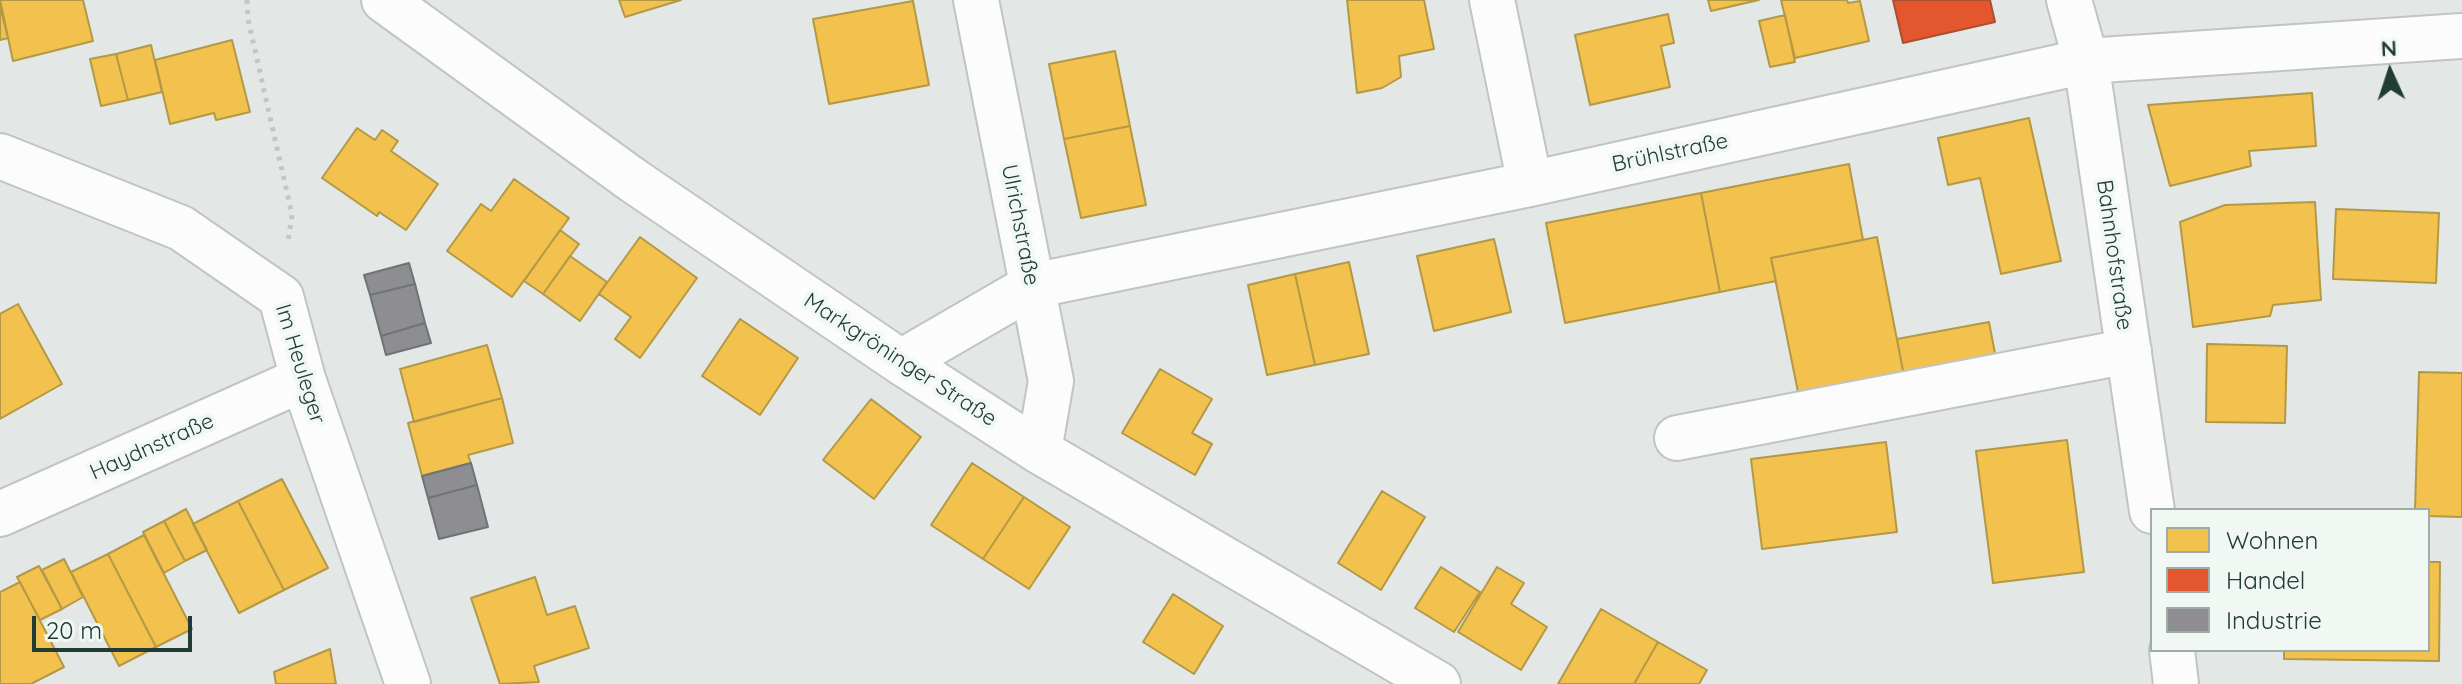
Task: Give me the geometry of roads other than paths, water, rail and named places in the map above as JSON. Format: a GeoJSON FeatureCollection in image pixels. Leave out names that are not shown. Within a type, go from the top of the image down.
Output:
{"type":"FeatureCollection","features":[{"type":"Feature","properties":{"kind":"street","name":"Markgröninger Straße"},"geometry":{"type":"LineString","coordinates":[[384,0],[634,181],[901,362],[1039,451],[1438,684]]}},
{"type":"Feature","properties":{"kind":"street","name":"Ulrichstraße"},"geometry":{"type":"LineString","coordinates":[[976,0],[1051,381],[1039,451]]}},
{"type":"Feature","properties":{"kind":"street"},"geometry":{"type":"LineString","coordinates":[[1492,0],[1530,184]]}},
{"type":"Feature","properties":{"kind":"street","name":"Bahnhofstraße"},"geometry":{"type":"LineString","coordinates":[[2069,0],[2086,61],[2152,508]]}},
{"type":"Feature","properties":{"kind":"street","name":"Brühlstraße"},"geometry":{"type":"LineString","coordinates":[[901,362],[1032,286],[1530,184],[2086,61],[2462,36]]}},
{"type":"Feature","properties":{"kind":"street","name":"Im Heuleger"},"geometry":{"type":"LineString","coordinates":[[0,156],[181,228],[281,297],[303,379],[408,684]]}},
{"type":"Feature","properties":{"kind":"street"},"geometry":{"type":"LineString","coordinates":[[1677,438],[2129,351]]}},
{"type":"Feature","properties":{"kind":"street","name":"Haydnstraße"},"geometry":{"type":"LineString","coordinates":[[0,514],[303,379]]}},
{"type":"Feature","properties":{"kind":"street"},"geometry":{"type":"LineString","coordinates":[[2172,652],[2176,684]]}}]}
